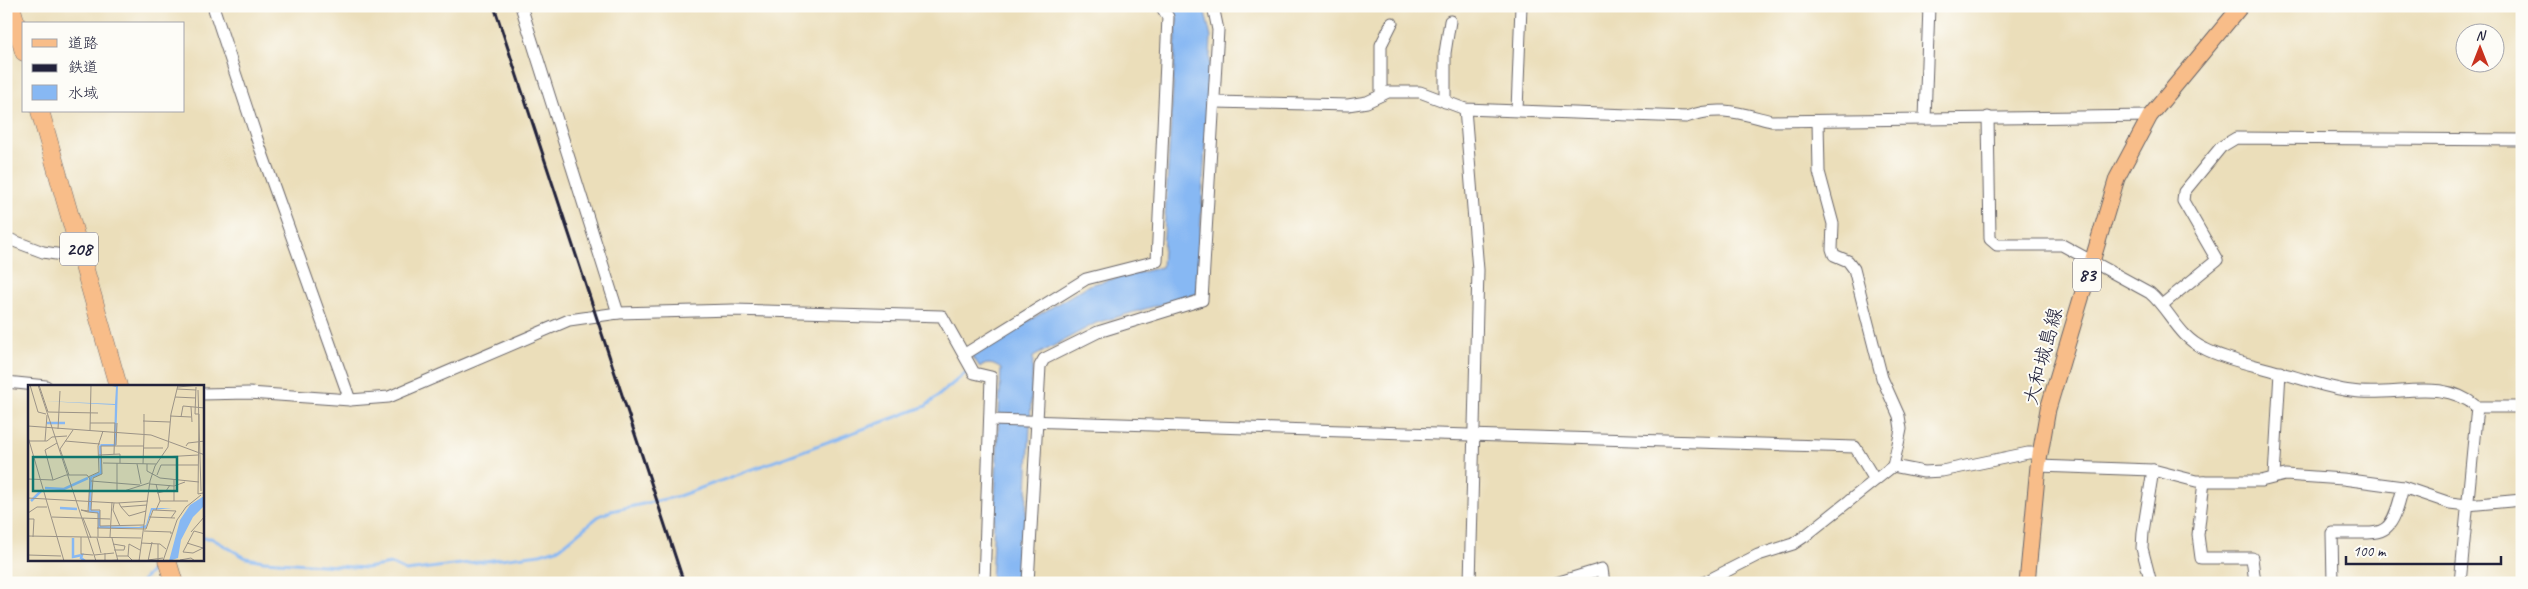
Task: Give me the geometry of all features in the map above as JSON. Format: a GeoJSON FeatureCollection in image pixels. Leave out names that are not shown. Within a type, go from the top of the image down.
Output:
{"type":"FeatureCollection","features":[{"type":"Feature","properties":{"kind":"highway"},"geometry":{"type":"LineString","coordinates":[[11,6],[22,45]]}},
{"type":"Feature","properties":{"kind":"highway","name":"208"},"geometry":{"type":"LineString","coordinates":[[40,112],[118,385]]}},
{"type":"Feature","properties":{"kind":"main road","name":"大和城島線"},"geometry":{"type":"LineString","coordinates":[[2027,583],[2040,460],[2048,409],[2091,259],[2117,178],[2150,116],[2241,6]]}},
{"type":"Feature","properties":{"kind":"street"},"geometry":{"type":"LineString","coordinates":[[213,6],[257,139],[350,400]]}},
{"type":"Feature","properties":{"kind":"street"},"geometry":{"type":"LineString","coordinates":[[521,6],[618,313]]}},
{"type":"Feature","properties":{"kind":"street"},"geometry":{"type":"LineString","coordinates":[[965,354],[1086,279],[1158,260],[1168,17],[1161,6]]}},
{"type":"Feature","properties":{"kind":"street"},"geometry":{"type":"LineString","coordinates":[[1028,583],[1040,366],[1044,360],[1098,332],[1202,300],[1218,30],[1213,6]]}},
{"type":"Feature","properties":{"kind":"street"},"geometry":{"type":"LineString","coordinates":[[1517,110],[1521,6]]}},
{"type":"Feature","properties":{"kind":"street"},"geometry":{"type":"LineString","coordinates":[[1925,119],[1928,6]]}},
{"type":"Feature","properties":{"kind":"street"},"geometry":{"type":"LineString","coordinates":[[1445,102],[1445,53],[1450,21]]}},
{"type":"Feature","properties":{"kind":"street"},"geometry":{"type":"LineString","coordinates":[[1381,95],[1381,45],[1392,23]]}},
{"type":"Feature","properties":{"kind":"street"},"geometry":{"type":"LineString","coordinates":[[1215,102],[1348,105],[1367,102],[1388,92],[1420,92],[1466,109],[1686,117],[1702,111],[1726,110],[1770,121],[2150,116]]}},
{"type":"Feature","properties":{"kind":"street"},"geometry":{"type":"LineString","coordinates":[[1466,109],[1478,270],[1470,583]]}},
{"type":"Feature","properties":{"kind":"street"},"geometry":{"type":"LineString","coordinates":[[1988,117],[1990,239],[1997,245],[2062,245],[2091,259],[2150,293],[2163,304],[2171,321],[2184,335],[2203,349],[2229,358],[2352,392],[2375,393],[2427,389],[2466,397],[2476,407],[2522,407]]}},
{"type":"Feature","properties":{"kind":"street"},"geometry":{"type":"LineString","coordinates":[[1703,583],[1758,555],[1793,544],[1893,466],[1900,429],[1899,416],[1882,378],[1854,269],[1848,261],[1834,254],[1832,249],[1833,224],[1820,172],[1818,121]]}},
{"type":"Feature","properties":{"kind":"street"},"geometry":{"type":"LineString","coordinates":[[2163,304],[2217,260],[2183,200],[2184,192],[2221,147],[2236,138],[2522,140]]}},
{"type":"Feature","properties":{"kind":"street"},"geometry":{"type":"LineString","coordinates":[[6,238],[44,252],[82,258]]}},
{"type":"Feature","properties":{"kind":"street"},"geometry":{"type":"LineString","coordinates":[[204,394],[249,393],[350,400],[389,397],[569,320],[618,313],[714,310],[942,316],[974,373],[991,377],[984,583]]}},
{"type":"Feature","properties":{"kind":"street"},"geometry":{"type":"LineString","coordinates":[[2274,477],[2280,372]]}},
{"type":"Feature","properties":{"kind":"street"},"geometry":{"type":"LineString","coordinates":[[6,382],[36,385]]}},
{"type":"Feature","properties":{"kind":"street"},"geometry":{"type":"LineString","coordinates":[[2460,583],[2476,407]]}},
{"type":"Feature","properties":{"kind":"street"},"geometry":{"type":"LineString","coordinates":[[991,420],[1855,447],[1875,480]]}},
{"type":"Feature","properties":{"kind":"street"},"geometry":{"type":"LineString","coordinates":[[1893,466],[1924,472],[1942,471],[2028,453],[2040,460],[2153,470],[2204,481],[2261,481],[2285,475],[2343,479],[2403,487],[2450,503],[2467,505],[2522,500]]}},
{"type":"Feature","properties":{"kind":"street"},"geometry":{"type":"LineString","coordinates":[[2151,583],[2142,540],[2153,470]]}},
{"type":"Feature","properties":{"kind":"street"},"geometry":{"type":"LineString","coordinates":[[2204,481],[2198,535],[2201,558],[2252,558],[2255,583]]}},
{"type":"Feature","properties":{"kind":"street"},"geometry":{"type":"LineString","coordinates":[[2333,583],[2332,533],[2383,532],[2391,524],[2397,513],[2403,487]]}},
{"type":"Feature","properties":{"kind":"street"},"geometry":{"type":"LineString","coordinates":[[1556,583],[1570,581],[1602,568],[1604,583]]}},
{"type":"Feature","properties":{"kind":"water"},"geometry":{"type":"Polygon","coordinates":[[[1172,6],[1201,6],[1205,12],[1211,37],[1197,294],[1096,323],[1033,357],[1023,583],[991,583],[1001,369],[991,364],[980,367],[971,355],[1089,285],[1162,267],[1177,19],[1172,6]]]}},
{"type":"Feature","properties":{"kind":"waterway"},"geometry":{"type":"LineString","coordinates":[[204,538],[211,538],[246,558],[264,561],[366,568],[391,564],[406,571],[540,554],[560,548],[599,516],[611,511],[679,496],[926,406],[969,370]]}},
{"type":"Feature","properties":{"kind":"waterway"},"geometry":{"type":"LineString","coordinates":[[140,583],[160,562]]}},
{"type":"Feature","properties":{"kind":"railway"},"geometry":{"type":"LineString","coordinates":[[494,6],[684,583]]}}]}
